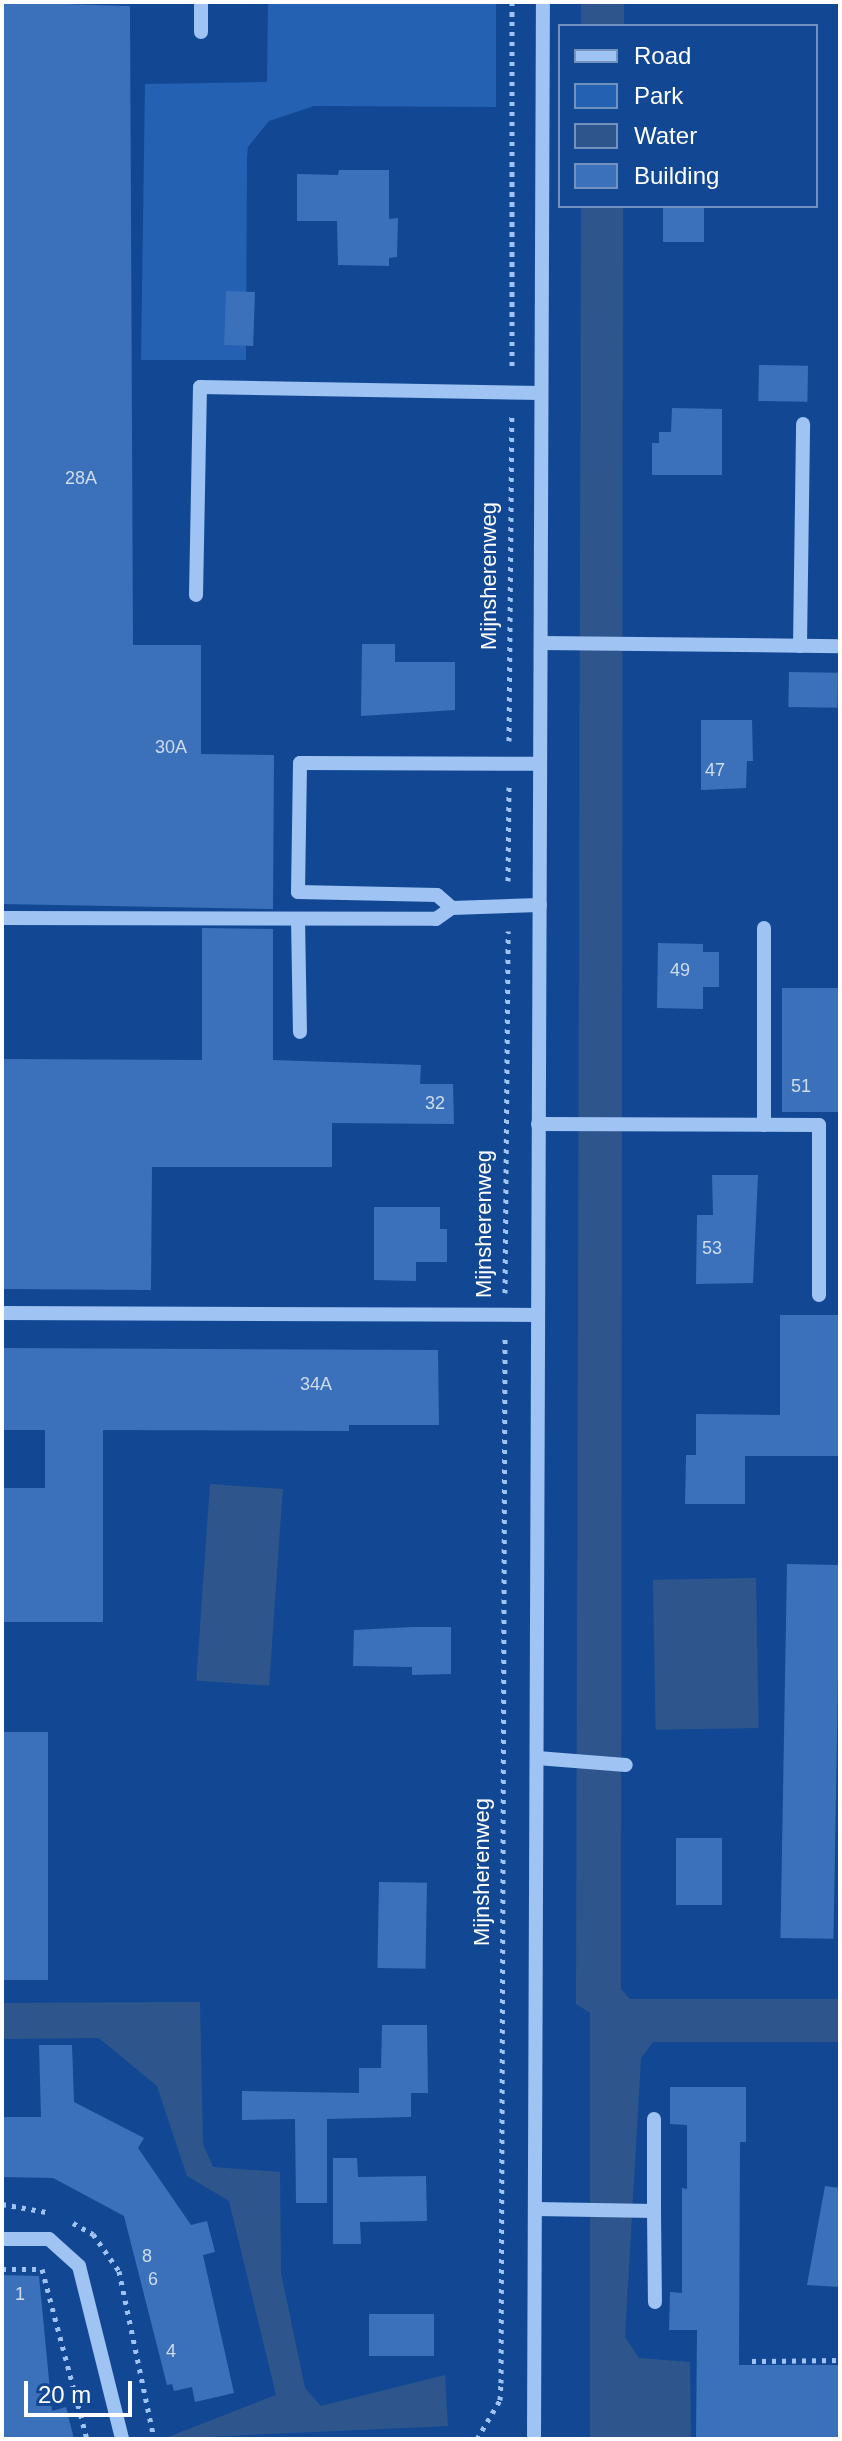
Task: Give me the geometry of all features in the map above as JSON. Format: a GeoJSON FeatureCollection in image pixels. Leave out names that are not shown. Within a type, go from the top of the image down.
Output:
{"type":"FeatureCollection","features":[{"type":"Feature","properties":{"kind":"street"},"geometry":{"type":"LineString","coordinates":[[201,2],[201,32]]}},
{"type":"Feature","properties":{"kind":"street"},"geometry":{"type":"LineString","coordinates":[[534,2439],[543,2]]}},
{"type":"Feature","properties":{"kind":"street"},"geometry":{"type":"LineString","coordinates":[[543,92],[558,93]]}},
{"type":"Feature","properties":{"kind":"street"},"geometry":{"type":"LineString","coordinates":[[196,595],[200,387],[541,393]]}},
{"type":"Feature","properties":{"kind":"street"},"geometry":{"type":"LineString","coordinates":[[800,646],[803,424]]}},
{"type":"Feature","properties":{"kind":"street"},"geometry":{"type":"LineString","coordinates":[[541,643],[840,646]]}},
{"type":"Feature","properties":{"kind":"street"},"geometry":{"type":"LineString","coordinates":[[452,908],[437,895],[298,892],[300,763],[540,764]]}},
{"type":"Feature","properties":{"kind":"street"},"geometry":{"type":"LineString","coordinates":[[2,918],[436,919],[452,908],[540,905]]}},
{"type":"Feature","properties":{"kind":"street"},"geometry":{"type":"LineString","coordinates":[[298,919],[300,1032]]}},
{"type":"Feature","properties":{"kind":"street"},"geometry":{"type":"LineString","coordinates":[[764,928],[764,1125]]}},
{"type":"Feature","properties":{"kind":"street"},"geometry":{"type":"LineString","coordinates":[[538,1124],[819,1125],[819,1295]]}},
{"type":"Feature","properties":{"kind":"street"},"geometry":{"type":"LineString","coordinates":[[2,1313],[538,1315]]}},
{"type":"Feature","properties":{"kind":"street"},"geometry":{"type":"LineString","coordinates":[[537,1758],[626,1765]]}},
{"type":"Feature","properties":{"kind":"street"},"geometry":{"type":"LineString","coordinates":[[654,2119],[647,2210],[655,2302]]}},
{"type":"Feature","properties":{"kind":"street"},"geometry":{"type":"LineString","coordinates":[[536,2209],[647,2210]]}},
{"type":"Feature","properties":{"kind":"street"},"geometry":{"type":"LineString","coordinates":[[2,2239],[49,2239],[79,2266],[122,2439]]}},
{"type":"Feature","properties":{"kind":"path","name":"Mijnsherenweg"},"geometry":{"type":"LineString","coordinates":[[477,2439],[500,2400],[501,2383],[512,2]]}},
{"type":"Feature","properties":{"kind":"path"},"geometry":{"type":"LineString","coordinates":[[2,2269],[42,2269],[87,2439]]}},
{"type":"Feature","properties":{"kind":"path"},"geometry":{"type":"LineString","coordinates":[[752,2361],[840,2360]]}},
{"type":"Feature","properties":{"kind":"green space"},"geometry":{"type":"Polygon","coordinates":[[[268,2],[496,2],[496,107],[314,106],[269,121],[248,147],[246,360],[141,360],[145,84],[267,82],[268,2]]]}},
{"type":"Feature","properties":{"kind":"water"},"geometry":{"type":"Polygon","coordinates":[[[581,2],[624,2],[624,24],[581,24],[581,2]]]}},
{"type":"Feature","properties":{"kind":"water"},"geometry":{"type":"Polygon","coordinates":[[[581,208],[623,208],[621,1989],[630,1999],[840,1999],[840,2042],[653,2042],[641,2058],[625,2337],[639,2358],[690,2362],[691,2439],[590,2439],[590,2013],[576,2004],[581,208]]]}},
{"type":"Feature","properties":{"kind":"water"},"geometry":{"type":"Polygon","coordinates":[[[210,1484],[283,1489],[269,1686],[196,1681],[210,1484]]]}},
{"type":"Feature","properties":{"kind":"water"},"geometry":{"type":"Polygon","coordinates":[[[756,1578],[759,1728],[656,1730],[653,1580],[756,1578]]]}},
{"type":"Feature","properties":{"kind":"water"},"geometry":{"type":"Polygon","coordinates":[[[200,2002],[203,2144],[213,2167],[280,2172],[281,2273],[305,2388],[321,2406],[445,2375],[448,2426],[163,2439],[276,2395],[229,2201],[187,2176],[157,2086],[99,2038],[2,2039],[2,2003],[200,2002]]]}},
{"type":"Feature","properties":{"kind":"building"},"geometry":{"type":"Polygon","coordinates":[[[2,2],[130,6],[133,645],[201,645],[201,754],[274,755],[273,909],[2,904],[2,2]]]}},
{"type":"Feature","properties":{"kind":"building"},"geometry":{"type":"Polygon","coordinates":[[[339,170],[389,170],[389,219],[398,218],[397,257],[389,258],[389,266],[338,265],[337,221],[297,221],[297,174],[338,175],[339,170]]]}},
{"type":"Feature","properties":{"kind":"building"},"geometry":{"type":"Polygon","coordinates":[[[663,208],[704,208],[704,242],[663,242],[663,208]]]}},
{"type":"Feature","properties":{"kind":"building"},"geometry":{"type":"Polygon","coordinates":[[[226,291],[255,292],[253,346],[224,345],[226,291]]]}},
{"type":"Feature","properties":{"kind":"building"},"geometry":{"type":"Polygon","coordinates":[[[759,365],[808,366],[807,402],[758,401],[759,365]]]}},
{"type":"Feature","properties":{"kind":"building"},"geometry":{"type":"Polygon","coordinates":[[[672,408],[722,409],[722,475],[652,475],[652,443],[659,443],[659,432],[671,432],[672,408]]]}},
{"type":"Feature","properties":{"kind":"building"},"geometry":{"type":"Polygon","coordinates":[[[362,644],[395,644],[395,662],[455,662],[455,710],[361,716],[362,644]]]}},
{"type":"Feature","properties":{"kind":"building"},"geometry":{"type":"Polygon","coordinates":[[[789,672],[838,673],[837,708],[788,707],[789,672]]]}},
{"type":"Feature","properties":{"kind":"building"},"geometry":{"type":"Polygon","coordinates":[[[701,720],[752,720],[753,761],[747,761],[746,788],[701,790],[701,720]]]}},
{"type":"Feature","properties":{"kind":"building"},"geometry":{"type":"Polygon","coordinates":[[[202,928],[273,929],[273,1060],[421,1065],[420,1084],[453,1084],[454,1124],[332,1123],[332,1167],[152,1167],[151,1290],[2,1289],[2,1059],[202,1060],[202,928]]]}},
{"type":"Feature","properties":{"kind":"building"},"geometry":{"type":"Polygon","coordinates":[[[658,943],[703,944],[703,952],[719,952],[719,987],[703,987],[703,1009],[657,1008],[658,943]]]}},
{"type":"Feature","properties":{"kind":"building"},"geometry":{"type":"Polygon","coordinates":[[[782,988],[840,988],[840,1112],[782,1112],[782,988]]]}},
{"type":"Feature","properties":{"kind":"building"},"geometry":{"type":"Polygon","coordinates":[[[712,1175],[758,1175],[753,1283],[696,1284],[697,1215],[713,1215],[712,1175]]]}},
{"type":"Feature","properties":{"kind":"building"},"geometry":{"type":"Polygon","coordinates":[[[374,1207],[440,1207],[440,1229],[447,1229],[447,1262],[416,1262],[416,1281],[374,1280],[374,1207]]]}},
{"type":"Feature","properties":{"kind":"building"},"geometry":{"type":"Polygon","coordinates":[[[780,1315],[840,1315],[840,1456],[745,1456],[745,1504],[685,1504],[686,1455],[696,1455],[696,1414],[780,1415],[780,1315]]]}},
{"type":"Feature","properties":{"kind":"building"},"geometry":{"type":"Polygon","coordinates":[[[2,1348],[438,1350],[439,1425],[349,1425],[349,1431],[103,1430],[103,1622],[2,1622],[2,1488],[45,1488],[45,1430],[2,1430],[2,1348]]]}},
{"type":"Feature","properties":{"kind":"building"},"geometry":{"type":"Polygon","coordinates":[[[787,1564],[840,1565],[833,1939],[780,1938],[787,1564]]]}},
{"type":"Feature","properties":{"kind":"building"},"geometry":{"type":"Polygon","coordinates":[[[451,1627],[451,1674],[412,1675],[412,1667],[353,1666],[354,1630],[451,1627]]]}},
{"type":"Feature","properties":{"kind":"building"},"geometry":{"type":"Polygon","coordinates":[[[2,1732],[48,1732],[48,1980],[2,1980],[2,1732]]]}},
{"type":"Feature","properties":{"kind":"building"},"geometry":{"type":"Polygon","coordinates":[[[676,1838],[722,1838],[722,1905],[676,1905],[676,1838]]]}},
{"type":"Feature","properties":{"kind":"building"},"geometry":{"type":"Polygon","coordinates":[[[379,1882],[427,1883],[425,1969],[377,1968],[379,1882]]]}},
{"type":"Feature","properties":{"kind":"building"},"geometry":{"type":"Polygon","coordinates":[[[382,2025],[427,2025],[428,2093],[411,2093],[411,2117],[327,2119],[327,2203],[296,2203],[295,2119],[242,2120],[242,2091],[359,2093],[359,2068],[381,2068],[382,2025]]]}},
{"type":"Feature","properties":{"kind":"building"},"geometry":{"type":"Polygon","coordinates":[[[39,2045],[72,2045],[74,2102],[144,2138],[138,2148],[191,2225],[207,2221],[215,2252],[203,2255],[234,2393],[195,2402],[192,2387],[174,2391],[172,2384],[167,2385],[124,2216],[53,2178],[2,2177],[2,2117],[41,2117],[39,2045]]]}},
{"type":"Feature","properties":{"kind":"building"},"geometry":{"type":"Polygon","coordinates":[[[670,2087],[746,2087],[746,2142],[740,2142],[739,2365],[840,2365],[840,2439],[696,2439],[697,2330],[669,2330],[670,2292],[682,2293],[682,2188],[687,2189],[687,2125],[670,2124],[670,2087]]]}},
{"type":"Feature","properties":{"kind":"building"},"geometry":{"type":"Polygon","coordinates":[[[333,2158],[357,2158],[358,2177],[426,2176],[427,2221],[360,2222],[361,2244],[333,2244],[333,2158]]]}},
{"type":"Feature","properties":{"kind":"building"},"geometry":{"type":"Polygon","coordinates":[[[825,2186],[840,2188],[840,2287],[807,2285],[825,2186]]]}},
{"type":"Feature","properties":{"kind":"building"},"geometry":{"type":"Polygon","coordinates":[[[2,2275],[39,2276],[52,2411],[66,2407],[74,2439],[2,2439],[2,2275]]]}},
{"type":"Feature","properties":{"kind":"building"},"geometry":{"type":"Polygon","coordinates":[[[369,2314],[434,2314],[434,2356],[369,2356],[369,2314]]]}}]}
